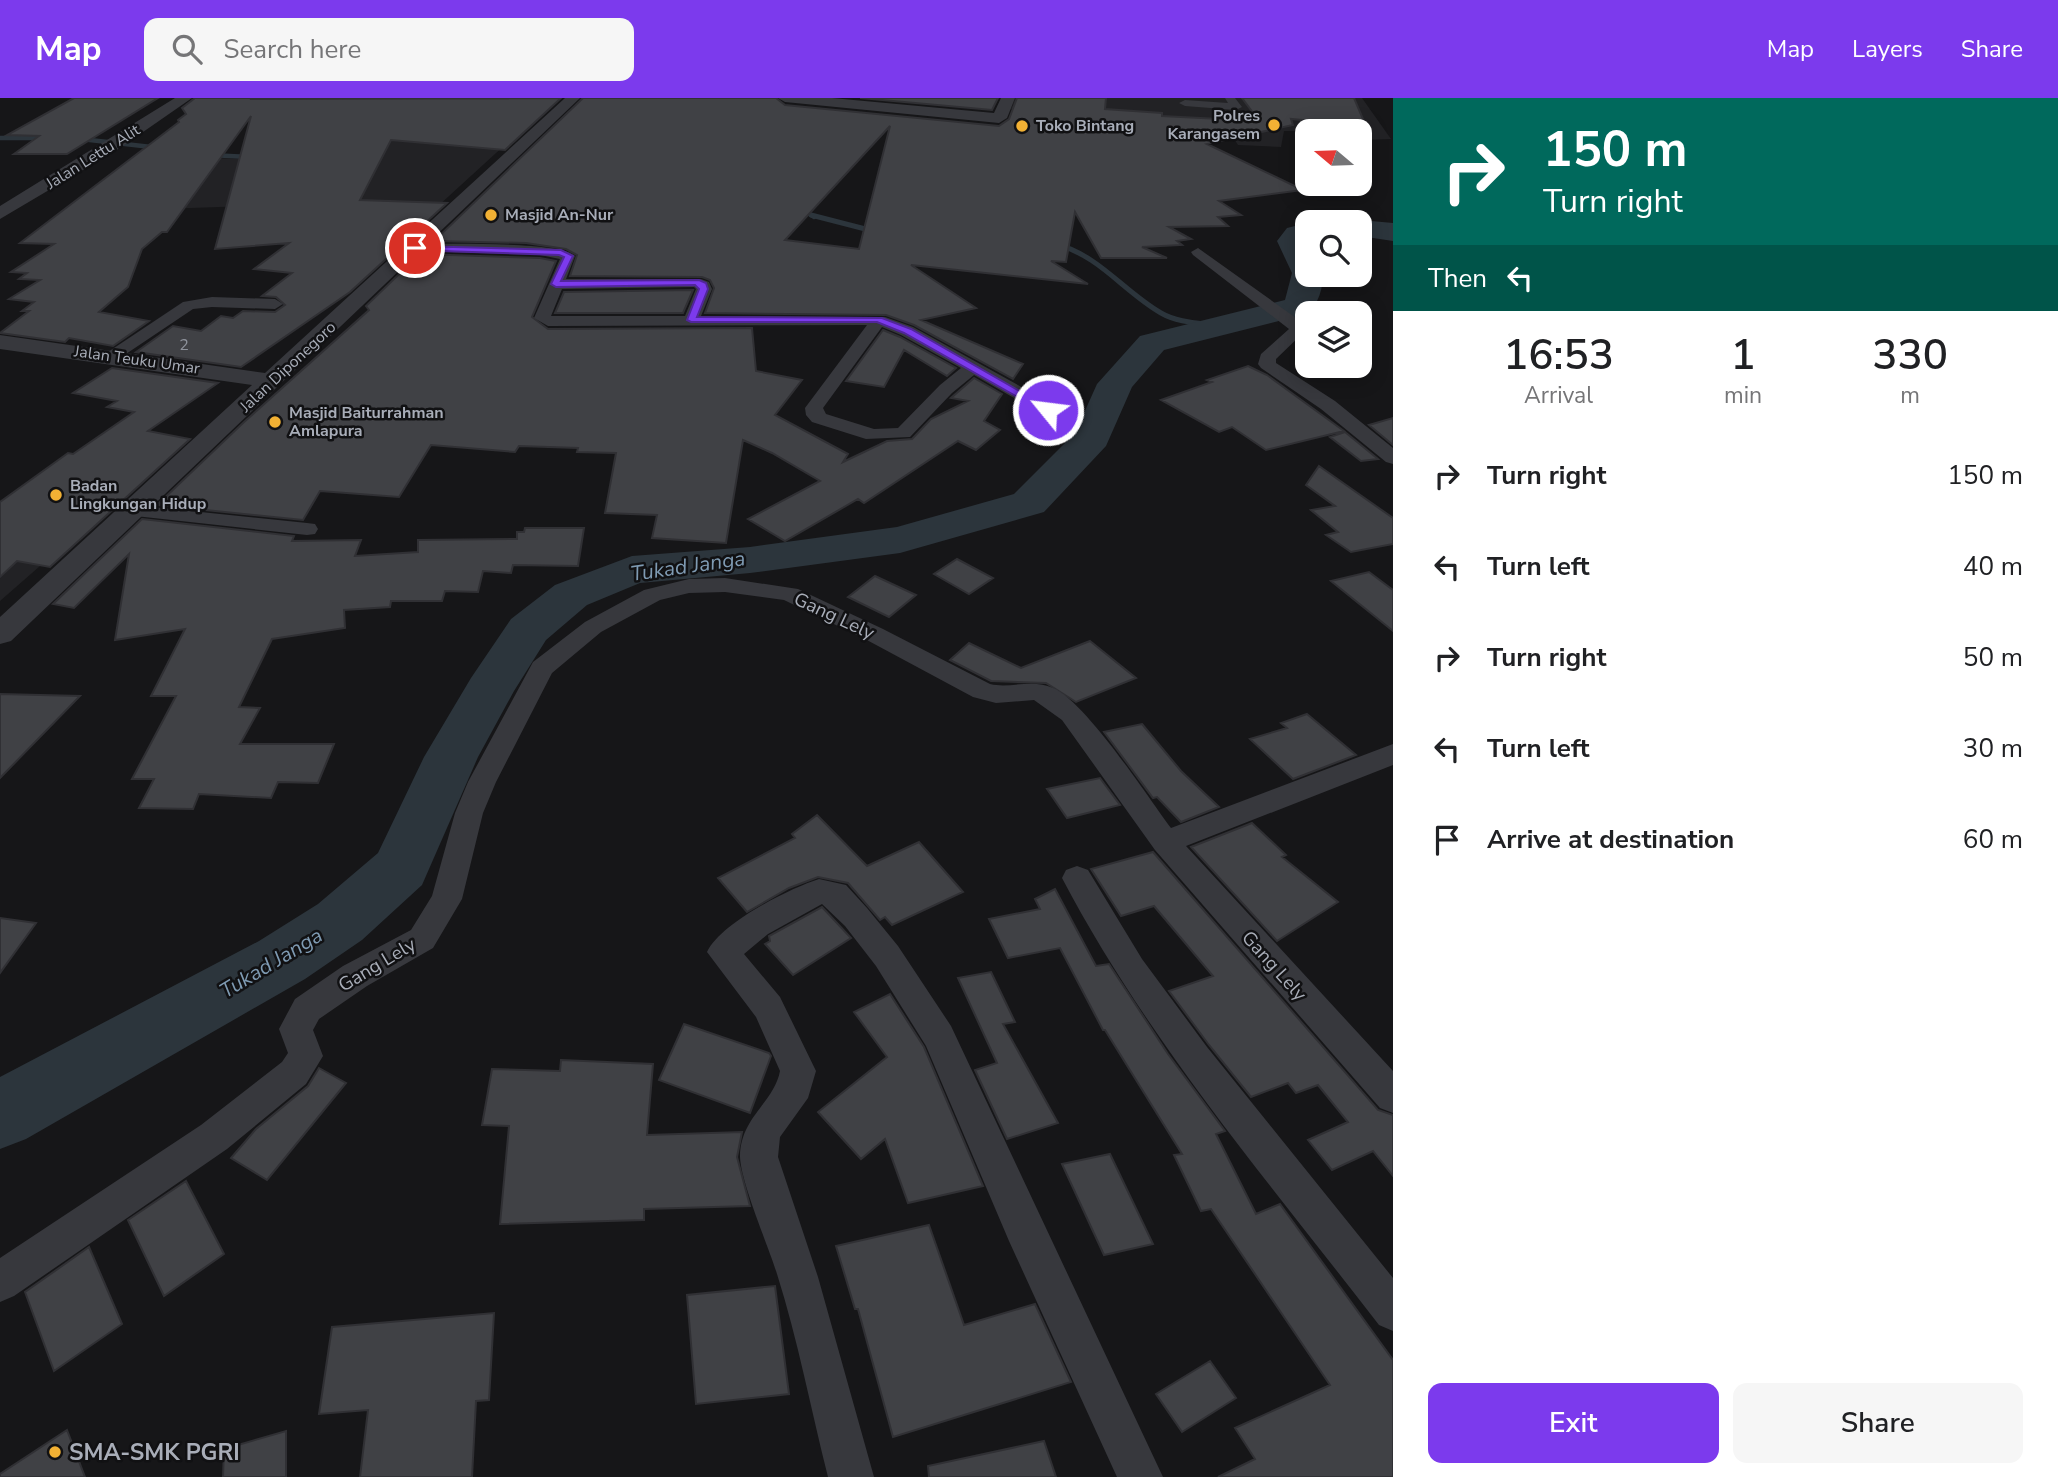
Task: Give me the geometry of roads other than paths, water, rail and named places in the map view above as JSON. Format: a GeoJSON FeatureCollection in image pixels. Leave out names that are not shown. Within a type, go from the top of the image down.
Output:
{"type":"FeatureCollection","features":[{"type":"Feature","properties":{"kind":"street","name":"Jalan Lettu Alit"},"geometry":{"type":"LineString","coordinates":[[0,214],[119,142],[185,98]]}},
{"type":"Feature","properties":{"kind":"street","name":"Jalan Diponegoro"},"geometry":{"type":"LineString","coordinates":[[0,634],[415,248],[543,123],[573,98]]}},
{"type":"Feature","properties":{"kind":"street"},"geometry":{"type":"LineString","coordinates":[[785,98],[999,118],[1008,98]]}},
{"type":"Feature","properties":{"kind":"street"},"geometry":{"type":"LineString","coordinates":[[1185,103],[1236,107],[1230,98]]}},
{"type":"Feature","properties":{"kind":"street"},"geometry":{"type":"LineString","coordinates":[[415,248],[561,253],[568,256],[543,314],[542,318],[548,321],[879,320],[907,331],[1065,419]]}},
{"type":"Feature","properties":{"kind":"street"},"geometry":{"type":"LineString","coordinates":[[1198,252],[1297,327],[1297,331],[1268,358],[1267,364],[1328,405],[1393,458]]}},
{"type":"Feature","properties":{"kind":"street"},"geometry":{"type":"LineString","coordinates":[[556,284],[696,282],[703,285],[704,289],[691,320]]}},
{"type":"Feature","properties":{"kind":"street"},"geometry":{"type":"LineString","coordinates":[[111,356],[189,305],[212,302],[275,304]]}},
{"type":"Feature","properties":{"kind":"street"},"geometry":{"type":"LineString","coordinates":[[879,320],[814,408],[815,415],[819,418],[873,435],[894,436],[902,433],[946,389],[971,369]]}},
{"type":"Feature","properties":{"kind":"street","name":"Jalan Teuku Umar"},"geometry":{"type":"LineString","coordinates":[[0,342],[273,381]]}},
{"type":"Feature","properties":{"kind":"street"},"geometry":{"type":"LineString","coordinates":[[133,511],[306,529]]}},
{"type":"Feature","properties":{"kind":"street","name":"Gang Lely"},"geometry":{"type":"LineString","coordinates":[[0,1282],[214,1137],[294,1073],[306,1056],[296,1029],[307,1009],[355,976],[422,939],[435,922],[447,899],[469,813],[493,759],[541,668],[593,627],[652,595],[690,586],[725,585],[790,594],[874,634],[982,691],[994,695],[1030,689],[1054,697],[1071,714],[1165,842],[1393,1096]]}},
{"type":"Feature","properties":{"kind":"street"},"geometry":{"type":"LineString","coordinates":[[1165,842],[1393,754]]}},
{"type":"Feature","properties":{"kind":"street"},"geometry":{"type":"LineString","coordinates":[[1077,878],[1131,969],[1195,1058],[1393,1311]]}},
{"type":"Feature","properties":{"kind":"street"},"geometry":{"type":"LineString","coordinates":[[851,1477],[798,1277],[763,1175],[760,1157],[763,1131],[795,1086],[798,1071],[768,1007],[723,952],[757,925],[819,891],[835,894],[856,917],[887,956],[939,1037],[1023,1227],[1140,1477]]}},
{"type":"Feature","properties":{"kind":"waterway"},"geometry":{"type":"LineString","coordinates":[[0,138],[48,138]]}},
{"type":"Feature","properties":{"kind":"waterway"},"geometry":{"type":"LineString","coordinates":[[81,139],[160,148]]}},
{"type":"Feature","properties":{"kind":"waterway"},"geometry":{"type":"LineString","coordinates":[[209,155],[250,157]]}},
{"type":"Feature","properties":{"kind":"waterway"},"geometry":{"type":"LineString","coordinates":[[799,207],[811,215]]}},
{"type":"Feature","properties":{"kind":"waterway"},"geometry":{"type":"LineString","coordinates":[[811,215],[877,232]]}},
{"type":"Feature","properties":{"kind":"waterway","name":"Tukad Janga"},"geometry":{"type":"LineString","coordinates":[[1372,229],[1393,232]]}},
{"type":"Feature","properties":{"kind":"waterway","name":"Tukad Janga"},"geometry":{"type":"LineString","coordinates":[[1295,236],[1291,241],[1295,248]]}},
{"type":"Feature","properties":{"kind":"waterway"},"geometry":{"type":"LineString","coordinates":[[1056,244],[1099,265],[1161,313],[1182,321],[1220,326]]}},
{"type":"Feature","properties":{"kind":"waterway","name":"Tukad Janga"},"geometry":{"type":"LineString","coordinates":[[0,1115],[282,960],[340,922],[401,868],[451,757],[489,690],[528,630],[571,595],[632,570],[750,560],[900,540],[1029,503],[1092,438],[1115,384],[1152,343],[1298,307],[1306,287]]}},
{"type":"Feature","properties":{"kind":"place","name":"Polres Karangasem"},"geometry":{"type":"Point","coordinates":[1274,125]}},
{"type":"Feature","properties":{"kind":"place","name":"Toko Bintang"},"geometry":{"type":"Point","coordinates":[1022,126]}},
{"type":"Feature","properties":{"kind":"place","name":"Masjid An-Nur"},"geometry":{"type":"Point","coordinates":[491,215]}},
{"type":"Feature","properties":{"kind":"place","name":"Masjid Baiturrahman Amlapura"},"geometry":{"type":"Point","coordinates":[275,422]}},
{"type":"Feature","properties":{"kind":"place","name":"Badan Lingkungan Hidup"},"geometry":{"type":"Point","coordinates":[56,495]}},
{"type":"Feature","properties":{"kind":"place","name":"SMA-SMK PGRI"},"geometry":{"type":"Point","coordinates":[55,1452]}}]}
